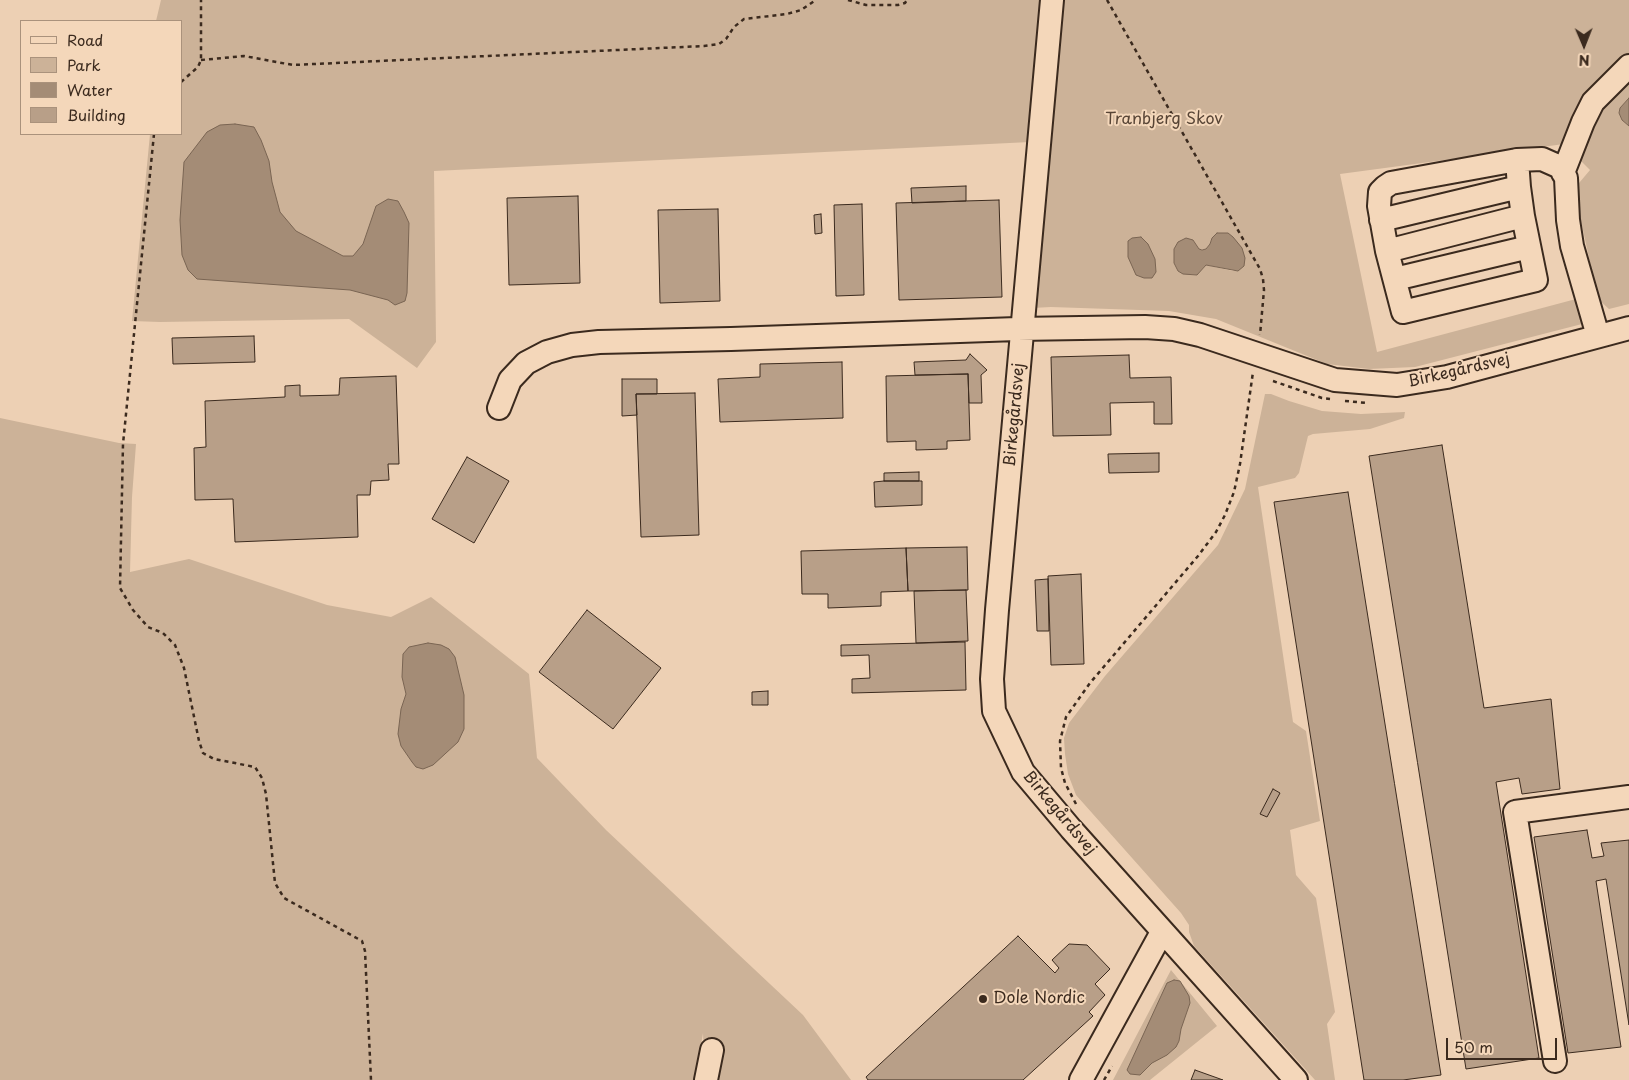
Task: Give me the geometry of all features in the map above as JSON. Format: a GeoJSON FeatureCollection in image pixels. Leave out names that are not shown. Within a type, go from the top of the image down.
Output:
{"type":"FeatureCollection","features":[{"type":"Feature","properties":{"kind":"street"},"geometry":{"type":"LineString","coordinates":[[1023,328],[1052,0]]}},
{"type":"Feature","properties":{"kind":"street"},"geometry":{"type":"LineString","coordinates":[[1563,172],[1593,102],[1629,66]]}},
{"type":"Feature","properties":{"kind":"street"},"geometry":{"type":"LineString","coordinates":[[1517,160],[1522,216],[1536,280],[1403,312],[1381,220],[1380,192],[1391,183],[1517,160],[1542,158],[1560,167],[1566,178],[1568,220],[1572,246],[1598,336]]}},
{"type":"Feature","properties":{"kind":"street"},"geometry":{"type":"LineString","coordinates":[[1381,220],[1518,187]]}},
{"type":"Feature","properties":{"kind":"street"},"geometry":{"type":"LineString","coordinates":[[1388,251],[1522,216]]}},
{"type":"Feature","properties":{"kind":"street"},"geometry":{"type":"LineString","coordinates":[[1395,279],[1529,247]]}},
{"type":"Feature","properties":{"kind":"street","name":"Birkegårdsvej"},"geometry":{"type":"LineString","coordinates":[[499,408],[510,380],[526,363],[547,352],[572,345],[599,342],[717,340],[1023,328],[1145,327],[1174,329],[1227,343],[1254,354],[1335,380],[1397,385],[1447,377],[1629,328]]}},
{"type":"Feature","properties":{"kind":"street","name":"Birkegårdsvej"},"geometry":{"type":"LineString","coordinates":[[1023,328],[997,610],[992,679],[994,711],[1023,772],[1162,932],[1296,1080]]}},
{"type":"Feature","properties":{"kind":"street"},"geometry":{"type":"LineString","coordinates":[[1555,1061],[1515,812],[1629,797]]}},
{"type":"Feature","properties":{"kind":"street"},"geometry":{"type":"LineString","coordinates":[[1081,1080],[1162,932]]}},
{"type":"Feature","properties":{"kind":"street"},"geometry":{"type":"LineString","coordinates":[[706,1080],[712,1050]]}},
{"type":"Feature","properties":{"kind":"path"},"geometry":{"type":"LineString","coordinates":[[182,81],[198,66],[201,60],[201,0]]}},
{"type":"Feature","properties":{"kind":"path"},"geometry":{"type":"LineString","coordinates":[[201,60],[244,56],[294,65],[704,46],[719,44],[726,39],[734,26],[744,19],[787,14],[801,10],[816,0]]}},
{"type":"Feature","properties":{"kind":"path"},"geometry":{"type":"LineString","coordinates":[[848,0],[866,5],[898,5],[905,3],[907,0]]}},
{"type":"Feature","properties":{"kind":"path"},"geometry":{"type":"LineString","coordinates":[[1076,805],[1065,783],[1060,762],[1060,741],[1066,717],[1090,683],[1198,556],[1216,532],[1225,515],[1234,492],[1240,464],[1254,354],[1259,341],[1264,301],[1263,279],[1260,269],[1107,0]]}},
{"type":"Feature","properties":{"kind":"path"},"geometry":{"type":"LineString","coordinates":[[154,135],[123,444],[120,588],[133,610],[148,627],[164,633],[175,645],[184,668],[203,753],[214,759],[256,767],[262,778],[266,794],[275,883],[284,898],[362,941],[365,951],[371,1080]]}},
{"type":"Feature","properties":{"kind":"green space","name":"Tranbjerg Skov"},"geometry":{"type":"Polygon","coordinates":[[[161,0],[1629,0],[1629,98],[1620,108],[1619,113],[1622,120],[1629,126],[1629,304],[1609,309],[1598,299],[1574,189],[1590,170],[1564,144],[1340,174],[1377,352],[1576,299],[1582,324],[1415,367],[1369,369],[1327,364],[1216,319],[1169,311],[1032,308],[1030,142],[434,171],[436,342],[417,368],[349,319],[132,321],[150,135],[182,135],[182,20],[156,20],[161,0]],[[1212,238],[1206,249],[1199,249],[1193,240],[1174,249],[1174,263],[1178,271],[1197,275],[1206,265],[1238,271],[1212,238]]]}},
{"type":"Feature","properties":{"kind":"green space"},"geometry":{"type":"Polygon","coordinates":[[[1265,394],[1271,394],[1322,411],[1361,414],[1405,412],[1404,418],[1370,429],[1308,436],[1299,473],[1295,478],[1258,487],[1293,722],[1306,731],[1320,821],[1290,830],[1296,875],[1316,898],[1335,1012],[1327,1024],[1335,1080],[1315,1080],[1194,946],[1189,932],[1189,925],[1181,913],[1076,795],[1068,774],[1065,754],[1064,738],[1069,723],[1105,676],[1218,545],[1245,489],[1265,394]]]}},
{"type":"Feature","properties":{"kind":"green space"},"geometry":{"type":"Polygon","coordinates":[[[0,418],[119,443],[136,444],[132,497],[130,572],[189,559],[327,605],[391,617],[431,597],[529,674],[537,758],[606,830],[803,1015],[851,1080],[705,1080],[703,1033],[695,1080],[0,1080],[0,418]]]}},
{"type":"Feature","properties":{"kind":"green space"},"geometry":{"type":"Polygon","coordinates":[[[1171,970],[1217,1026],[1150,1080],[1113,1080],[1171,970]]]}},
{"type":"Feature","properties":{"kind":"water"},"geometry":{"type":"Polygon","coordinates":[[[1629,98],[1629,126],[1622,120],[1619,113],[1620,108],[1629,98]]]}},
{"type":"Feature","properties":{"kind":"water"},"geometry":{"type":"Polygon","coordinates":[[[235,124],[254,127],[261,140],[269,161],[280,212],[296,231],[343,256],[353,256],[363,244],[376,206],[388,199],[398,201],[409,223],[407,293],[405,301],[395,305],[388,300],[350,290],[197,279],[188,270],[182,255],[180,220],[184,162],[207,132],[220,125],[235,124]]]}},
{"type":"Feature","properties":{"kind":"water"},"geometry":{"type":"Polygon","coordinates":[[[1217,233],[1228,233],[1242,248],[1245,258],[1244,266],[1238,271],[1206,265],[1197,275],[1183,274],[1178,271],[1174,263],[1174,249],[1178,242],[1186,238],[1193,240],[1199,249],[1202,250],[1206,249],[1217,233]]]}},
{"type":"Feature","properties":{"kind":"water"},"geometry":{"type":"Polygon","coordinates":[[[1141,237],[1148,244],[1155,259],[1156,272],[1152,278],[1136,275],[1128,257],[1128,241],[1132,238],[1141,237]]]}},
{"type":"Feature","properties":{"kind":"water"},"geometry":{"type":"Polygon","coordinates":[[[428,643],[441,645],[449,649],[455,657],[464,695],[464,729],[458,742],[433,765],[423,769],[416,767],[412,762],[401,746],[398,734],[401,709],[406,694],[402,677],[403,654],[409,647],[428,643]]]}},
{"type":"Feature","properties":{"kind":"water"},"geometry":{"type":"Polygon","coordinates":[[[1174,980],[1180,981],[1189,996],[1190,1003],[1179,1041],[1176,1047],[1167,1055],[1152,1063],[1140,1075],[1130,1074],[1127,1070],[1167,983],[1174,980]]]}},
{"type":"Feature","properties":{"kind":"building"},"geometry":{"type":"Polygon","coordinates":[[[966,186],[966,201],[912,203],[911,188],[966,186]]]}},
{"type":"Feature","properties":{"kind":"building"},"geometry":{"type":"Polygon","coordinates":[[[578,196],[580,283],[509,285],[507,198],[578,196]]]}},
{"type":"Feature","properties":{"kind":"building"},"geometry":{"type":"Polygon","coordinates":[[[999,200],[1002,297],[899,300],[896,203],[999,200]]]}},
{"type":"Feature","properties":{"kind":"building"},"geometry":{"type":"Polygon","coordinates":[[[862,204],[864,295],[836,296],[834,205],[862,204]]]}},
{"type":"Feature","properties":{"kind":"building"},"geometry":{"type":"Polygon","coordinates":[[[718,209],[720,301],[660,303],[658,210],[718,209]]]}},
{"type":"Feature","properties":{"kind":"building"},"geometry":{"type":"Polygon","coordinates":[[[821,214],[822,233],[815,234],[814,215],[821,214]]]}},
{"type":"Feature","properties":{"kind":"building"},"geometry":{"type":"Polygon","coordinates":[[[254,336],[255,362],[173,364],[172,338],[254,336]]]}},
{"type":"Feature","properties":{"kind":"building"},"geometry":{"type":"Polygon","coordinates":[[[970,354],[987,370],[981,375],[982,403],[969,403],[968,374],[915,375],[914,362],[966,360],[970,354]]]}},
{"type":"Feature","properties":{"kind":"building"},"geometry":{"type":"Polygon","coordinates":[[[1129,355],[1130,378],[1171,377],[1172,424],[1154,424],[1154,402],[1110,403],[1111,435],[1053,436],[1051,357],[1129,355]]]}},
{"type":"Feature","properties":{"kind":"building"},"geometry":{"type":"Polygon","coordinates":[[[842,362],[843,418],[720,422],[718,379],[760,377],[760,364],[842,362]]]}},
{"type":"Feature","properties":{"kind":"building"},"geometry":{"type":"Polygon","coordinates":[[[968,374],[970,440],[947,441],[947,449],[916,450],[916,441],[887,442],[886,376],[968,374]]]}},
{"type":"Feature","properties":{"kind":"building"},"geometry":{"type":"Polygon","coordinates":[[[396,376],[399,464],[388,464],[389,480],[371,481],[370,495],[357,495],[358,537],[235,542],[233,499],[195,500],[194,448],[206,447],[205,401],[285,397],[285,386],[300,385],[300,396],[339,395],[340,378],[396,376]]]}},
{"type":"Feature","properties":{"kind":"building"},"geometry":{"type":"Polygon","coordinates":[[[622,379],[657,379],[657,394],[636,394],[637,415],[622,416],[622,379]]]}},
{"type":"Feature","properties":{"kind":"building"},"geometry":{"type":"Polygon","coordinates":[[[695,393],[699,535],[641,537],[636,394],[695,393]]]}},
{"type":"Feature","properties":{"kind":"building"},"geometry":{"type":"Polygon","coordinates":[[[1442,445],[1484,708],[1551,699],[1560,789],[1522,794],[1519,778],[1496,782],[1539,1058],[1466,1069],[1369,456],[1442,445]]]}},
{"type":"Feature","properties":{"kind":"building"},"geometry":{"type":"Polygon","coordinates":[[[1159,453],[1159,472],[1109,473],[1108,454],[1159,453]]]}},
{"type":"Feature","properties":{"kind":"building"},"geometry":{"type":"Polygon","coordinates":[[[467,457],[509,481],[474,543],[432,519],[467,457]]]}},
{"type":"Feature","properties":{"kind":"building"},"geometry":{"type":"Polygon","coordinates":[[[919,472],[919,481],[884,481],[884,473],[919,472]]]}},
{"type":"Feature","properties":{"kind":"building"},"geometry":{"type":"Polygon","coordinates":[[[922,481],[922,505],[875,507],[874,482],[922,481]]]}},
{"type":"Feature","properties":{"kind":"building"},"geometry":{"type":"Polygon","coordinates":[[[1348,492],[1441,1075],[1403,1080],[1364,1080],[1274,502],[1348,492]]]}},
{"type":"Feature","properties":{"kind":"building"},"geometry":{"type":"Polygon","coordinates":[[[967,547],[968,590],[908,591],[906,548],[967,547]]]}},
{"type":"Feature","properties":{"kind":"building"},"geometry":{"type":"Polygon","coordinates":[[[906,548],[908,591],[881,592],[881,606],[828,608],[828,594],[802,594],[801,551],[906,548]]]}},
{"type":"Feature","properties":{"kind":"building"},"geometry":{"type":"Polygon","coordinates":[[[1081,574],[1084,664],[1051,665],[1048,576],[1081,574]]]}},
{"type":"Feature","properties":{"kind":"building"},"geometry":{"type":"Polygon","coordinates":[[[1048,579],[1049,631],[1037,631],[1035,580],[1048,579]]]}},
{"type":"Feature","properties":{"kind":"building"},"geometry":{"type":"Polygon","coordinates":[[[966,590],[968,641],[916,643],[914,591],[966,590]]]}},
{"type":"Feature","properties":{"kind":"building"},"geometry":{"type":"Polygon","coordinates":[[[587,610],[661,668],[613,729],[539,672],[587,610]]]}},
{"type":"Feature","properties":{"kind":"building"},"geometry":{"type":"Polygon","coordinates":[[[965,642],[966,690],[852,693],[852,679],[870,678],[869,655],[841,656],[841,645],[965,642]]]}},
{"type":"Feature","properties":{"kind":"building"},"geometry":{"type":"Polygon","coordinates":[[[768,691],[768,705],[752,705],[752,692],[768,691]]]}},
{"type":"Feature","properties":{"kind":"building"},"geometry":{"type":"Polygon","coordinates":[[[1273,789],[1280,793],[1267,817],[1260,814],[1273,789]]]}},
{"type":"Feature","properties":{"kind":"building"},"geometry":{"type":"Polygon","coordinates":[[[1587,830],[1592,858],[1604,856],[1601,843],[1629,840],[1629,1025],[1606,879],[1596,881],[1621,1047],[1568,1053],[1534,837],[1587,830]]]}},
{"type":"Feature","properties":{"kind":"building"},"geometry":{"type":"Polygon","coordinates":[[[1018,936],[1055,973],[1059,968],[1052,960],[1069,944],[1087,945],[1110,969],[1095,984],[1105,995],[1089,1012],[1093,1016],[1023,1080],[868,1080],[866,1077],[1018,936]]]}},
{"type":"Feature","properties":{"kind":"building"},"geometry":{"type":"Polygon","coordinates":[[[1195,1070],[1223,1080],[1191,1080],[1195,1070]]]}},
{"type":"Feature","properties":{"kind":"place","name":"Dole Nordic"},"geometry":{"type":"Point","coordinates":[983,999]}}]}
